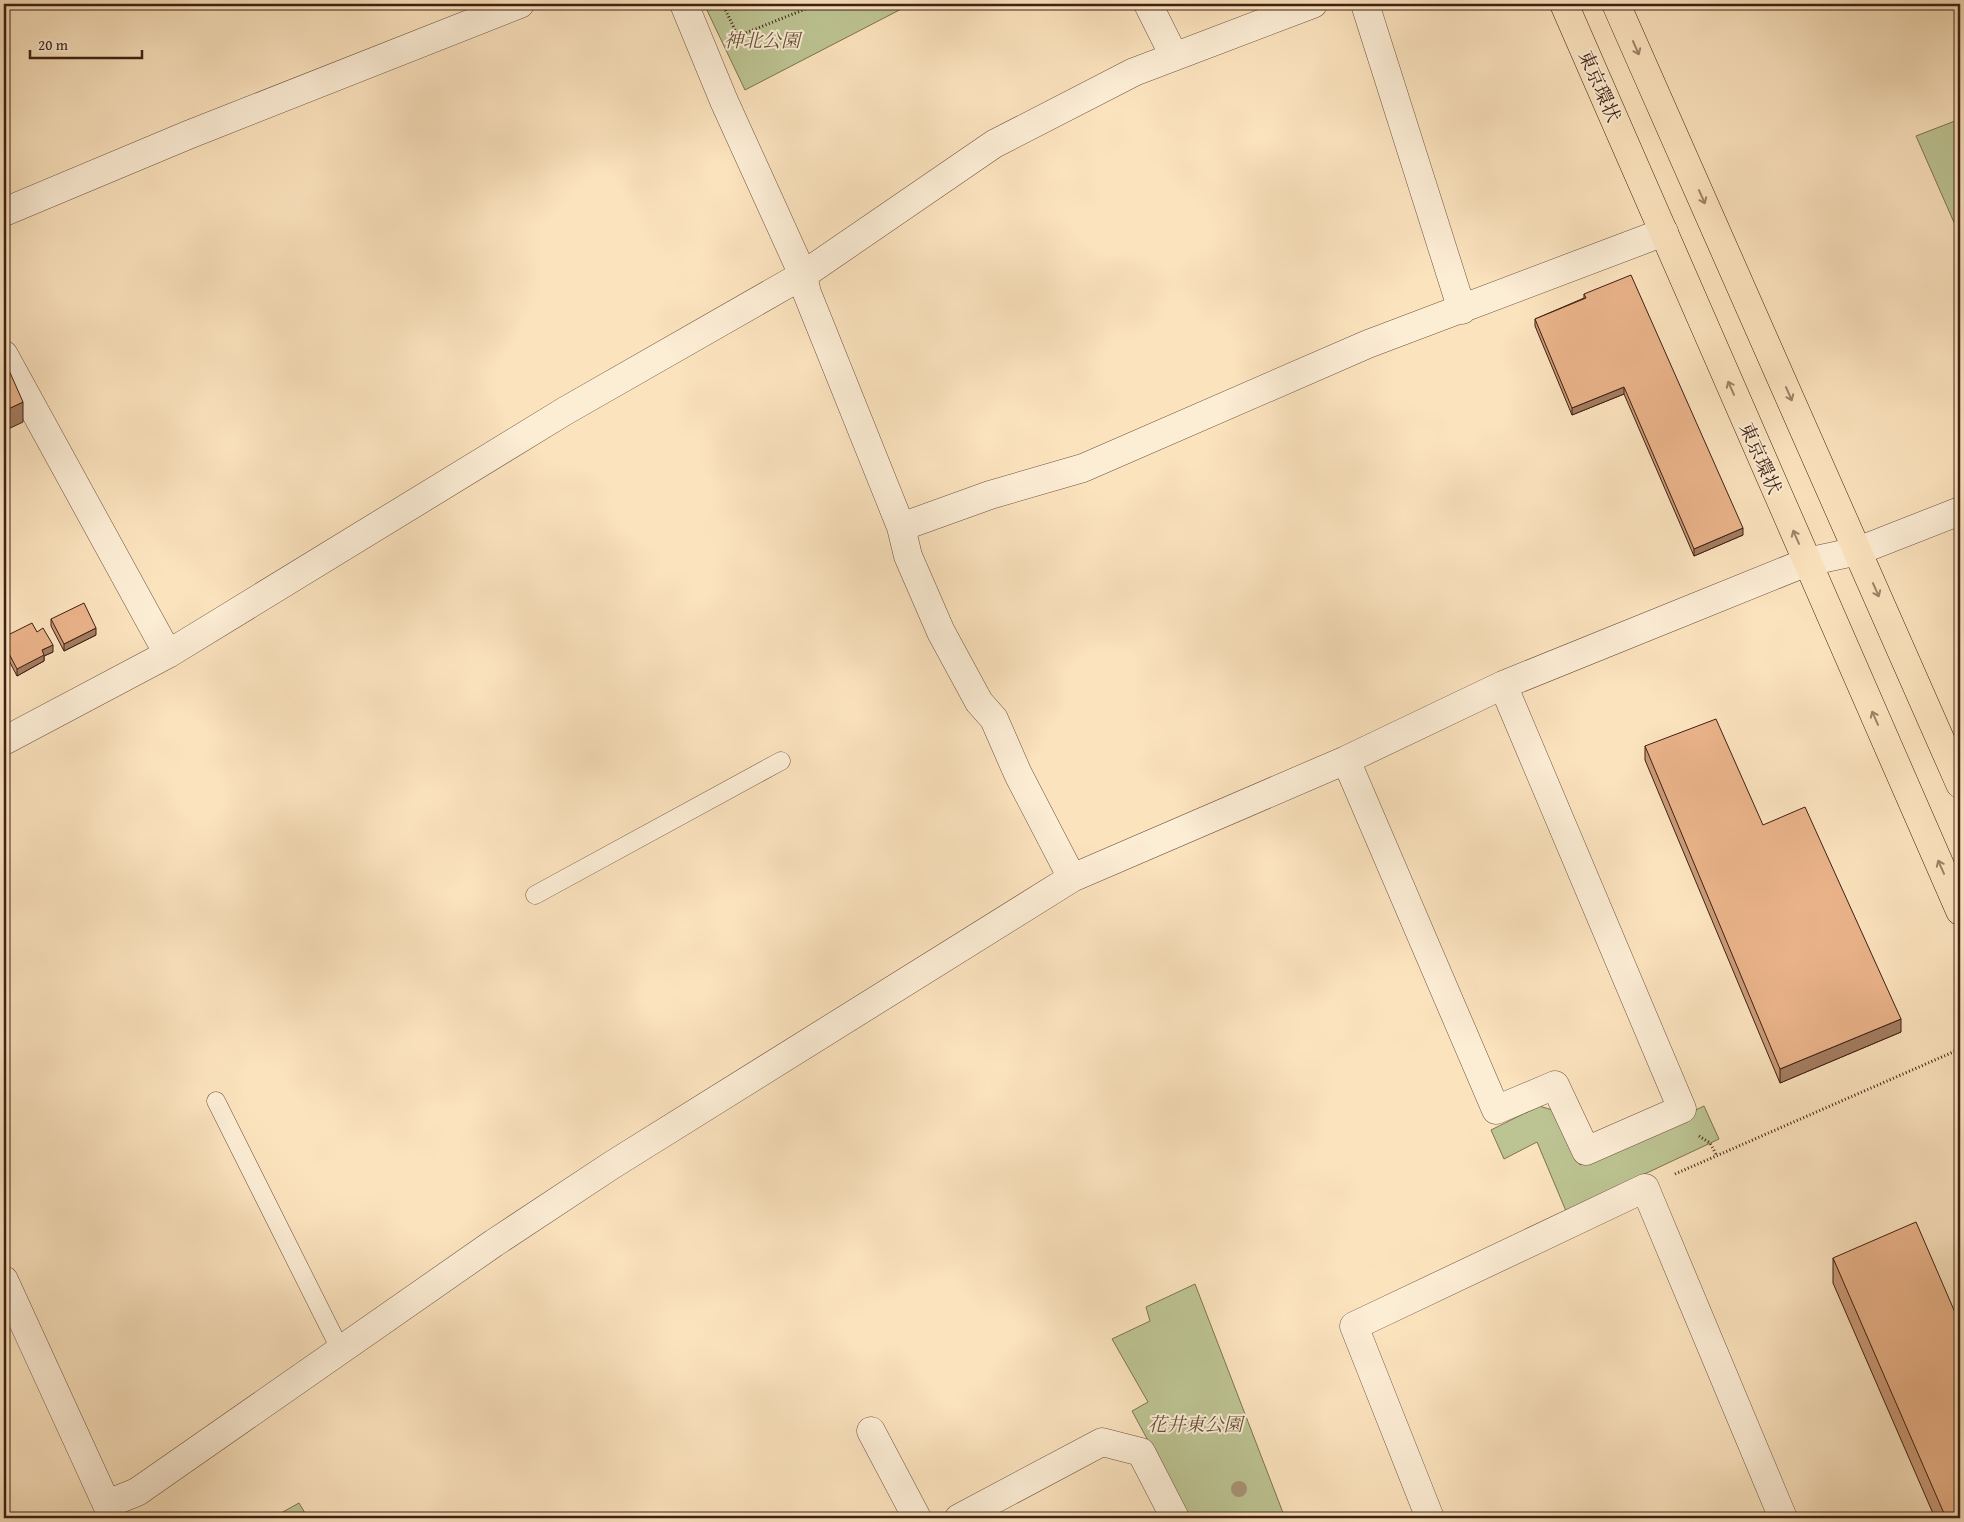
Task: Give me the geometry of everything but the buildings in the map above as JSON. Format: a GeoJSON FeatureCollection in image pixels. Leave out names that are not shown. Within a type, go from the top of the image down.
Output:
{"type":"FeatureCollection","features":[{"type":"Feature","properties":{"kind":"highway","name":"東京環状"},"geometry":{"type":"LineString","coordinates":[[1564,4],[1960,912]]}},
{"type":"Feature","properties":{"kind":"highway"},"geometry":{"type":"LineString","coordinates":[[1616,4],[1960,784]]}},
{"type":"Feature","properties":{"kind":"street"},"geometry":{"type":"LineString","coordinates":[[4,212],[188,135],[520,4]]}},
{"type":"Feature","properties":{"kind":"street"},"geometry":{"type":"LineString","coordinates":[[684,4],[724,101],[803,275],[807,293],[901,527],[908,556],[941,632],[979,702],[994,719],[1018,774],[1072,878]]}},
{"type":"Feature","properties":{"kind":"street"},"geometry":{"type":"LineString","coordinates":[[1148,4],[1174,56]]}},
{"type":"Feature","properties":{"kind":"street"},"geometry":{"type":"LineString","coordinates":[[4,741],[168,654],[565,411],[803,275],[994,144],[1134,72],[1313,4]]}},
{"type":"Feature","properties":{"kind":"street"},"geometry":{"type":"LineString","coordinates":[[1364,4],[1462,310]]}},
{"type":"Feature","properties":{"kind":"street"},"geometry":{"type":"LineString","coordinates":[[901,527],[990,495],[1083,468],[1360,348],[1664,232]]}},
{"type":"Feature","properties":{"kind":"street"},"geometry":{"type":"LineString","coordinates":[[4,355],[168,654]]}},
{"type":"Feature","properties":{"kind":"street"},"geometry":{"type":"LineString","coordinates":[[4,1280],[110,1511],[340,1349],[494,1243],[612,1165],[1072,878],[1346,760],[1503,685],[1807,562],[1858,551],[1960,511]]}},
{"type":"Feature","properties":{"kind":"street"},"geometry":{"type":"LineString","coordinates":[[1346,760],[1496,1110],[1554,1085],[1586,1151],[1682,1109],[1503,685]]}},
{"type":"Feature","properties":{"kind":"street"},"geometry":{"type":"LineString","coordinates":[[1430,1518],[1354,1326],[1645,1188],[1782,1518]]}},
{"type":"Feature","properties":{"kind":"street"},"geometry":{"type":"LineString","coordinates":[[871,1431],[917,1518]]}},
{"type":"Feature","properties":{"kind":"street"},"geometry":{"type":"LineString","coordinates":[[959,1518],[1102,1442],[1141,1452],[1175,1518]]}},
{"type":"Feature","properties":{"kind":"lane"},"geometry":{"type":"LineString","coordinates":[[535,895],[781,761]]}},
{"type":"Feature","properties":{"kind":"lane"},"geometry":{"type":"LineString","coordinates":[[216,1101],[340,1349]]}},
{"type":"Feature","properties":{"kind":"path"},"geometry":{"type":"LineString","coordinates":[[723,4],[738,36]]}},
{"type":"Feature","properties":{"kind":"path"},"geometry":{"type":"LineString","coordinates":[[703,50],[818,4]]}},
{"type":"Feature","properties":{"kind":"path"},"geometry":{"type":"LineString","coordinates":[[1645,1188],[1960,1048]]}},
{"type":"Feature","properties":{"kind":"path"},"geometry":{"type":"LineString","coordinates":[[1710,1143],[1717,1156]]}},
{"type":"Feature","properties":{"kind":"green space","name":"神北公園"},"geometry":{"type":"Polygon","coordinates":[[[704,4],[911,4],[745,90],[704,4]]]}},
{"type":"Feature","properties":{"kind":"green space"},"geometry":{"type":"Polygon","coordinates":[[[1960,119],[1960,236],[1916,136],[1960,119]]]}},
{"type":"Feature","properties":{"kind":"green space"},"geometry":{"type":"Polygon","coordinates":[[[1539,1106],[1556,1111],[1580,1165],[1704,1106],[1719,1139],[1566,1211],[1537,1142],[1504,1159],[1491,1130],[1539,1106]]]}},
{"type":"Feature","properties":{"kind":"green space","name":"花井東公園"},"geometry":{"type":"Polygon","coordinates":[[[1195,1284],[1285,1518],[1190,1518],[1132,1411],[1148,1402],[1112,1339],[1150,1321],[1146,1307],[1195,1284]]]}},
{"type":"Feature","properties":{"kind":"green space"},"geometry":{"type":"Polygon","coordinates":[[[299,1503],[308,1518],[272,1518],[299,1503]]]}}]}
